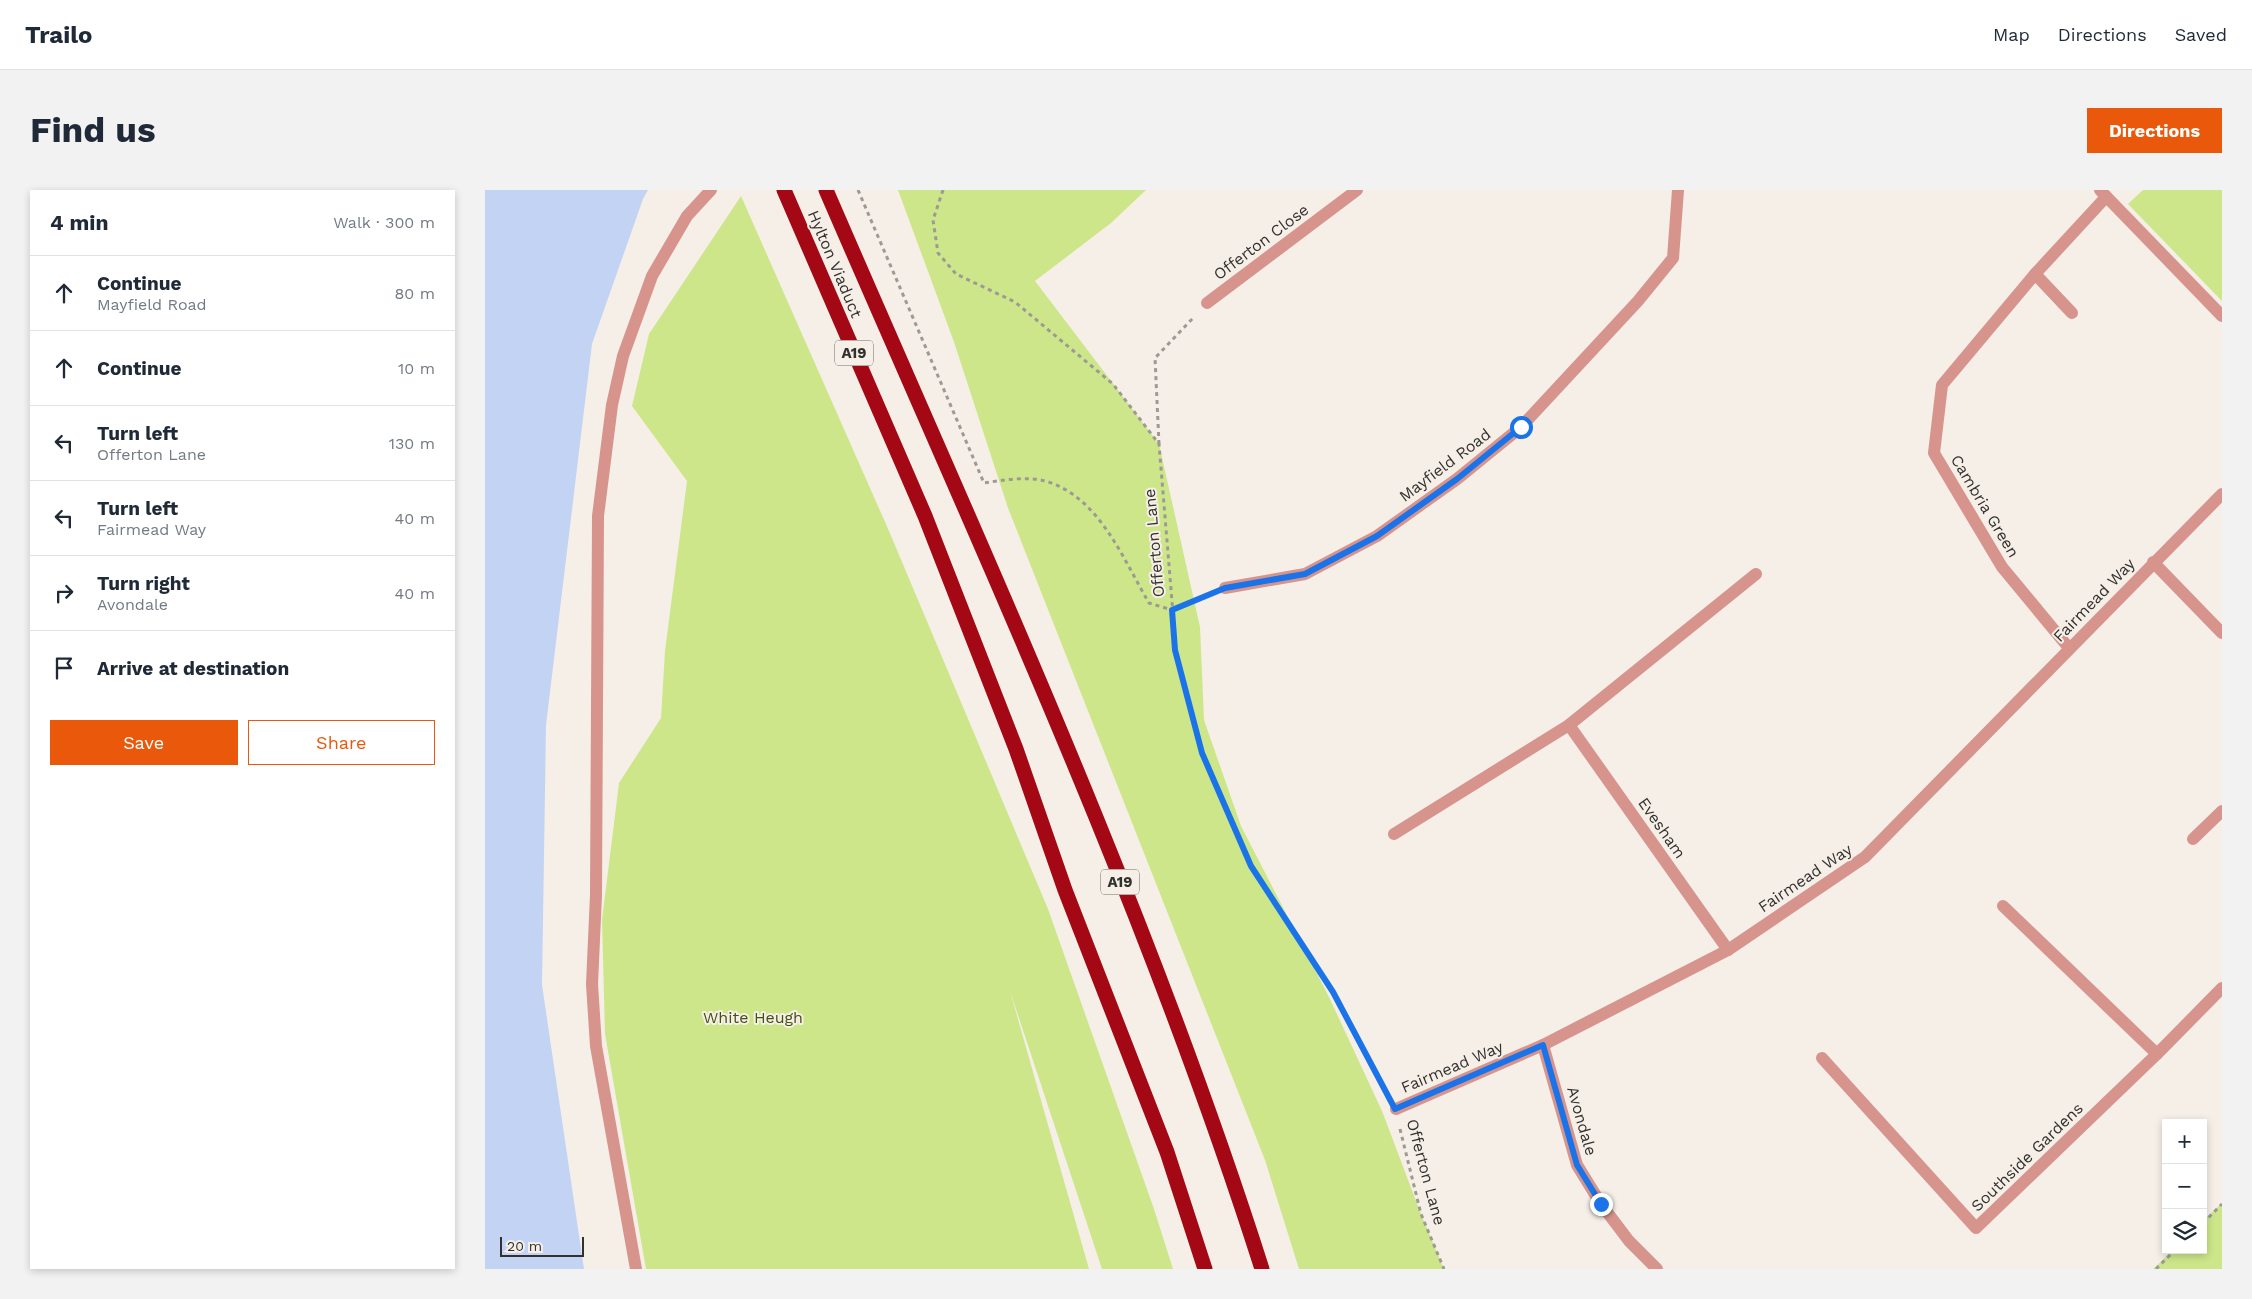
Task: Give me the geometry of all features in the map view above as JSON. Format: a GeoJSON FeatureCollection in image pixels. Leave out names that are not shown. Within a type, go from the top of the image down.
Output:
{"type":"FeatureCollection","features":[{"type":"Feature","properties":{"kind":"highway","name":"Hylton Viaduct"},"geometry":{"type":"LineString","coordinates":[[784,190],[925,516],[1016,749],[1065,890],[1167,1152],[1205,1269]]}},
{"type":"Feature","properties":{"kind":"highway","name":"Hylton Viaduct"},"geometry":{"type":"LineString","coordinates":[[826,190],[1066,741],[1221,1143],[1262,1269]]}},
{"type":"Feature","properties":{"kind":"street"},"geometry":{"type":"LineString","coordinates":[[636,1269],[596,1046],[593,993],[596,895],[598,516],[612,405],[623,356],[652,276],[687,216],[711,190]]}},
{"type":"Feature","properties":{"kind":"street","name":"Offerton Close"},"geometry":{"type":"LineString","coordinates":[[1207,303],[1357,190]]}},
{"type":"Feature","properties":{"kind":"street","name":"Mayfield Road"},"geometry":{"type":"LineString","coordinates":[[1225,588],[1305,574],[1377,536],[1457,479],[1521,427],[1638,301],[1673,258],[1678,190]]}},
{"type":"Feature","properties":{"kind":"street"},"geometry":{"type":"LineString","coordinates":[[2103,193],[2222,316]]}},
{"type":"Feature","properties":{"kind":"street","name":"Cambria Green"},"geometry":{"type":"LineString","coordinates":[[2069,648],[2002,566],[1934,453],[1942,385],[2103,193]]}},
{"type":"Feature","properties":{"kind":"street"},"geometry":{"type":"LineString","coordinates":[[2035,274],[2072,313]]}},
{"type":"Feature","properties":{"kind":"street","name":"Fairmead Way"},"geometry":{"type":"LineString","coordinates":[[1395,1109],[1543,1045],[1728,950],[1865,857],[2153,562],[2222,494]]}},
{"type":"Feature","properties":{"kind":"street"},"geometry":{"type":"LineString","coordinates":[[2153,562],[2222,633]]}},
{"type":"Feature","properties":{"kind":"street"},"geometry":{"type":"LineString","coordinates":[[1394,834],[1569,725],[1756,574]]}},
{"type":"Feature","properties":{"kind":"street","name":"Evesham"},"geometry":{"type":"LineString","coordinates":[[1569,725],[1728,950]]}},
{"type":"Feature","properties":{"kind":"street"},"geometry":{"type":"LineString","coordinates":[[2193,839],[2222,811]]}},
{"type":"Feature","properties":{"kind":"street"},"geometry":{"type":"LineString","coordinates":[[2003,906],[2157,1054]]}},
{"type":"Feature","properties":{"kind":"street","name":"Southside Gardens"},"geometry":{"type":"LineString","coordinates":[[1822,1058],[1977,1228],[2157,1054],[2222,988]]}},
{"type":"Feature","properties":{"kind":"street","name":"Avondale"},"geometry":{"type":"LineString","coordinates":[[1543,1045],[1577,1165],[1601,1204],[1629,1241],[1657,1269]]}},
{"type":"Feature","properties":{"kind":"path"},"geometry":{"type":"LineString","coordinates":[[858,190],[984,483],[1009,479],[1044,481],[1073,494],[1092,511],[1149,603],[1172,610],[1225,588]]}},
{"type":"Feature","properties":{"kind":"path"},"geometry":{"type":"LineString","coordinates":[[943,190],[933,220],[938,252],[956,274],[1015,302],[1023,308],[1113,384],[1159,444]]}},
{"type":"Feature","properties":{"kind":"path","name":"Offerton Lane"},"geometry":{"type":"LineString","coordinates":[[1207,303],[1155,358],[1159,444],[1175,650],[1202,753],[1251,866],[1333,992],[1395,1109],[1421,1214],[1444,1269]]}},
{"type":"Feature","properties":{"kind":"path"},"geometry":{"type":"LineString","coordinates":[[2207,1219],[2222,1204]]}},
{"type":"Feature","properties":{"kind":"path"},"geometry":{"type":"LineString","coordinates":[[2156,1269],[2171,1254]]}},
{"type":"Feature","properties":{"kind":"green space"},"geometry":{"type":"Polygon","coordinates":[[[898,190],[1146,190],[1111,223],[1035,281],[1159,444],[1200,627],[1204,720],[1241,826],[1329,997],[1382,1111],[1444,1269],[1299,1269],[1265,1160],[1008,508],[954,342],[898,190]]]}},
{"type":"Feature","properties":{"kind":"green space"},"geometry":{"type":"Polygon","coordinates":[[[2143,190],[2222,190],[2222,301],[2128,204],[2143,190]]]}},
{"type":"Feature","properties":{"kind":"green space","name":"White Heugh"},"geometry":{"type":"Polygon","coordinates":[[[741,196],[889,531],[1048,909],[1154,1209],[1173,1269],[1102,1269],[1010,991],[1089,1269],[646,1269],[605,1034],[602,920],[619,783],[661,718],[665,651],[687,481],[632,406],[649,334],[741,196]]]}},
{"type":"Feature","properties":{"kind":"green space"},"geometry":{"type":"Polygon","coordinates":[[[2222,1203],[2222,1269],[2153,1269],[2169,1254],[2207,1254],[2207,1217],[2222,1203]]]}},
{"type":"Feature","properties":{"kind":"water"},"geometry":{"type":"Polygon","coordinates":[[[485,190],[648,190],[643,199],[592,344],[546,725],[542,985],[584,1269],[485,1269],[485,190]]]}},
{"type":"Feature","properties":{"kind":"route"},"geometry":{"type":"LineString","coordinates":[[1521,427],[1457,479],[1377,536],[1305,574],[1225,588],[1172,610],[1175,650],[1202,753],[1251,866],[1333,992],[1395,1109],[1543,1045],[1577,1165],[1601,1204]]}}]}
